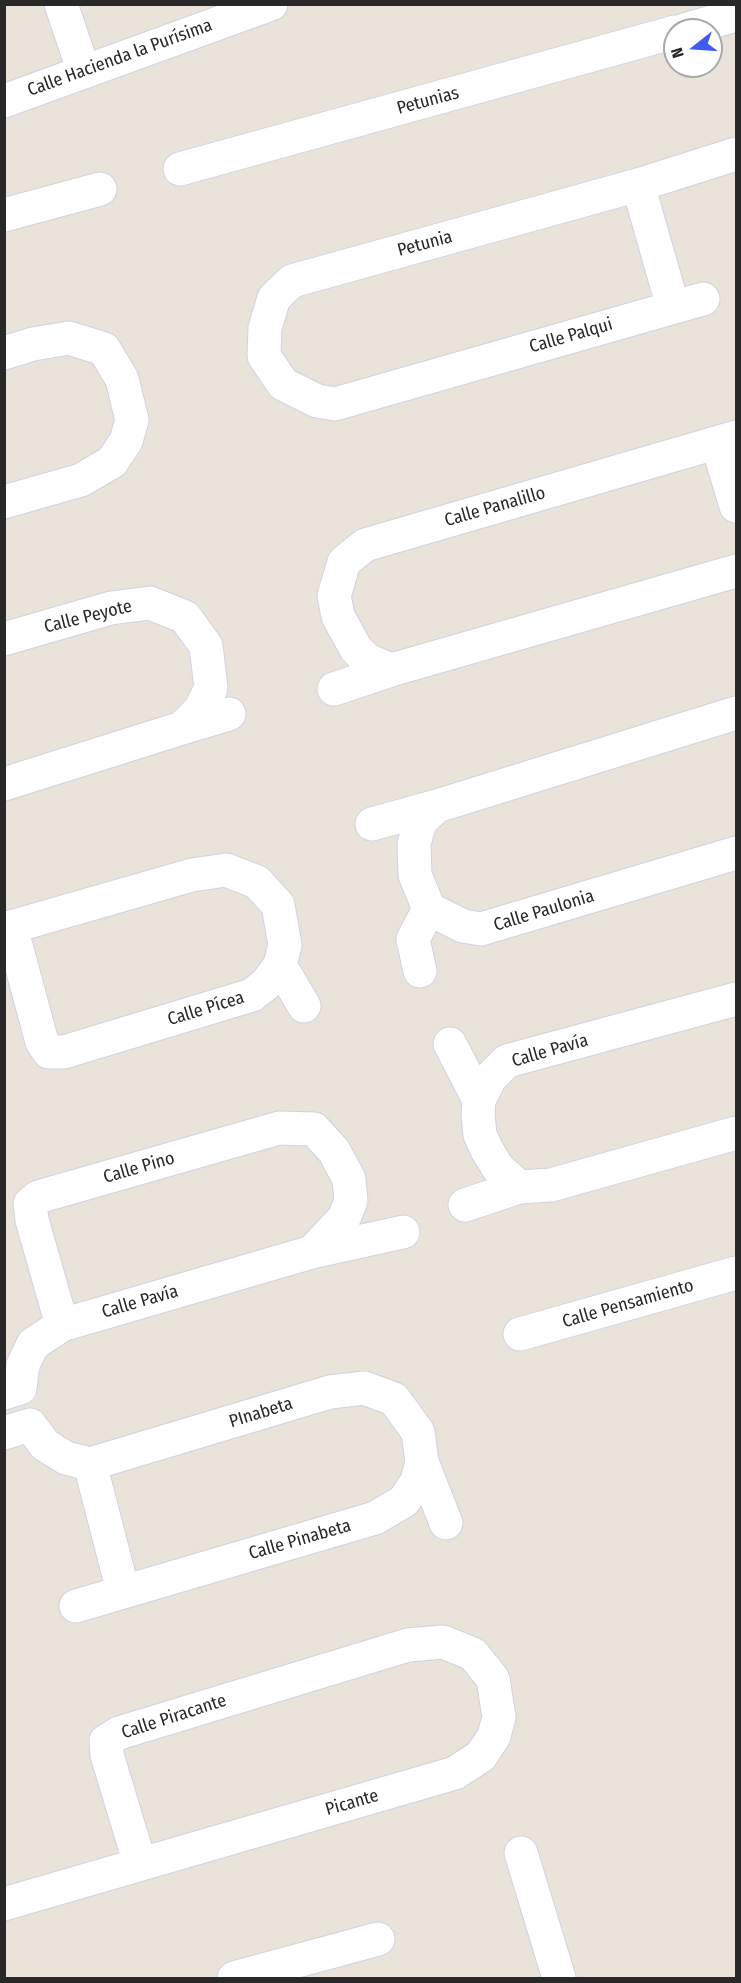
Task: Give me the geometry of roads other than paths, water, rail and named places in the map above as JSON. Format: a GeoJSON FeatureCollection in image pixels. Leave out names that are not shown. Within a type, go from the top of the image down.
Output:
{"type":"FeatureCollection","features":[{"type":"Feature","properties":{"kind":"street"},"geometry":{"type":"LineString","coordinates":[[61,4],[84,72]]}},
{"type":"Feature","properties":{"kind":"street","name":"Calle Hacienda la Purísima"},"geometry":{"type":"LineString","coordinates":[[4,101],[84,72],[210,14],[271,4]]}},
{"type":"Feature","properties":{"kind":"street","name":"Petunias"},"geometry":{"type":"LineString","coordinates":[[180,169],[663,35]]}},
{"type":"Feature","properties":{"kind":"street"},"geometry":{"type":"LineString","coordinates":[[638,185],[736,154]]}},
{"type":"Feature","properties":{"kind":"street","name":"Calle Palqui"},"geometry":{"type":"LineString","coordinates":[[264,356],[283,384],[316,401],[335,404],[688,303],[638,185]]}},
{"type":"Feature","properties":{"kind":"street","name":"Petunia"},"geometry":{"type":"LineString","coordinates":[[264,356],[265,328],[274,298],[292,281],[638,185]]}},
{"type":"Feature","properties":{"kind":"street"},"geometry":{"type":"LineString","coordinates":[[4,215],[100,189]]}},
{"type":"Feature","properties":{"kind":"street"},"geometry":{"type":"LineString","coordinates":[[4,353],[33,344],[69,338],[104,349],[122,379],[132,420],[126,441],[112,462],[81,480],[4,502]]}},
{"type":"Feature","properties":{"kind":"street","name":"Calle Panalillo"},"geometry":{"type":"LineString","coordinates":[[391,670],[368,660],[356,649],[338,616],[334,596],[337,580],[344,562],[365,545],[727,440],[736,506]]}},
{"type":"Feature","properties":{"kind":"street"},"geometry":{"type":"LineString","coordinates":[[334,689],[391,670],[736,571]]}},
{"type":"Feature","properties":{"kind":"street","name":"Calle Peyote"},"geometry":{"type":"LineString","coordinates":[[4,639],[111,608],[150,603],[185,618],[206,645],[212,688],[200,710],[182,728]]}},
{"type":"Feature","properties":{"kind":"street"},"geometry":{"type":"LineString","coordinates":[[372,824],[736,713]]}},
{"type":"Feature","properties":{"kind":"street","name":"Calle Peyote"},"geometry":{"type":"LineString","coordinates":[[4,784],[229,714]]}},
{"type":"Feature","properties":{"kind":"street"},"geometry":{"type":"LineString","coordinates":[[420,971],[413,939],[429,909],[415,875],[414,844],[420,822],[437,806]]}},
{"type":"Feature","properties":{"kind":"street","name":"Calle Paulonia"},"geometry":{"type":"LineString","coordinates":[[429,909],[463,926],[481,929],[736,853]]}},
{"type":"Feature","properties":{"kind":"street","name":"Calle Pícea"},"geometry":{"type":"LineString","coordinates":[[226,870],[257,882],[278,905],[285,945],[280,965],[266,984],[237,1001],[64,1052],[49,1052],[42,1042],[8,928],[192,875],[226,870]]}},
{"type":"Feature","properties":{"kind":"street"},"geometry":{"type":"LineString","coordinates":[[280,965],[304,1006]]}},
{"type":"Feature","properties":{"kind":"street","name":"Calle Pavía"},"geometry":{"type":"LineString","coordinates":[[479,1100],[490,1078],[507,1061],[736,999]]}},
{"type":"Feature","properties":{"kind":"street"},"geometry":{"type":"LineString","coordinates":[[450,1044],[479,1100],[480,1135],[498,1168],[519,1187]]}},
{"type":"Feature","properties":{"kind":"street","name":"Calle Pino"},"geometry":{"type":"LineString","coordinates":[[62,1325],[32,1220],[30,1204],[39,1197],[279,1128],[314,1130],[334,1151],[349,1179],[351,1201],[344,1218],[312,1252]]}},
{"type":"Feature","properties":{"kind":"street"},"geometry":{"type":"LineString","coordinates":[[465,1205],[519,1187],[551,1185],[736,1133]]}},
{"type":"Feature","properties":{"kind":"street","name":"Calle Pavía"},"geometry":{"type":"LineString","coordinates":[[4,1393],[20,1388],[23,1365],[33,1344],[62,1325],[312,1252],[403,1232]]}},
{"type":"Feature","properties":{"kind":"street","name":"Calle Pensamiento"},"geometry":{"type":"LineString","coordinates":[[520,1334],[736,1273]]}},
{"type":"Feature","properties":{"kind":"street","name":"PInabeta"},"geometry":{"type":"LineString","coordinates":[[90,1464],[330,1392],[364,1388],[394,1400],[420,1447],[446,1522]]}},
{"type":"Feature","properties":{"kind":"street"},"geometry":{"type":"LineString","coordinates":[[4,1433],[30,1425],[45,1445],[66,1458],[90,1464],[123,1591]]}},
{"type":"Feature","properties":{"kind":"street","name":"Calle Pinabeta"},"geometry":{"type":"LineString","coordinates":[[75,1606],[375,1518],[404,1501],[417,1481],[420,1447]]}},
{"type":"Feature","properties":{"kind":"street","name":"Calle Piracante"},"geometry":{"type":"LineString","coordinates":[[140,1864],[107,1755],[106,1741],[119,1732],[408,1645],[443,1642],[473,1654],[493,1678]]}},
{"type":"Feature","properties":{"kind":"street","name":"Picante"},"geometry":{"type":"LineString","coordinates":[[140,1864],[454,1773],[468,1766],[482,1756],[494,1736],[499,1717],[493,1678]]}},
{"type":"Feature","properties":{"kind":"street"},"geometry":{"type":"LineString","coordinates":[[521,1853],[559,1978]]}},
{"type":"Feature","properties":{"kind":"street"},"geometry":{"type":"LineString","coordinates":[[4,1904],[140,1864]]}},
{"type":"Feature","properties":{"kind":"street"},"geometry":{"type":"LineString","coordinates":[[234,1978],[378,1939]]}}]}
